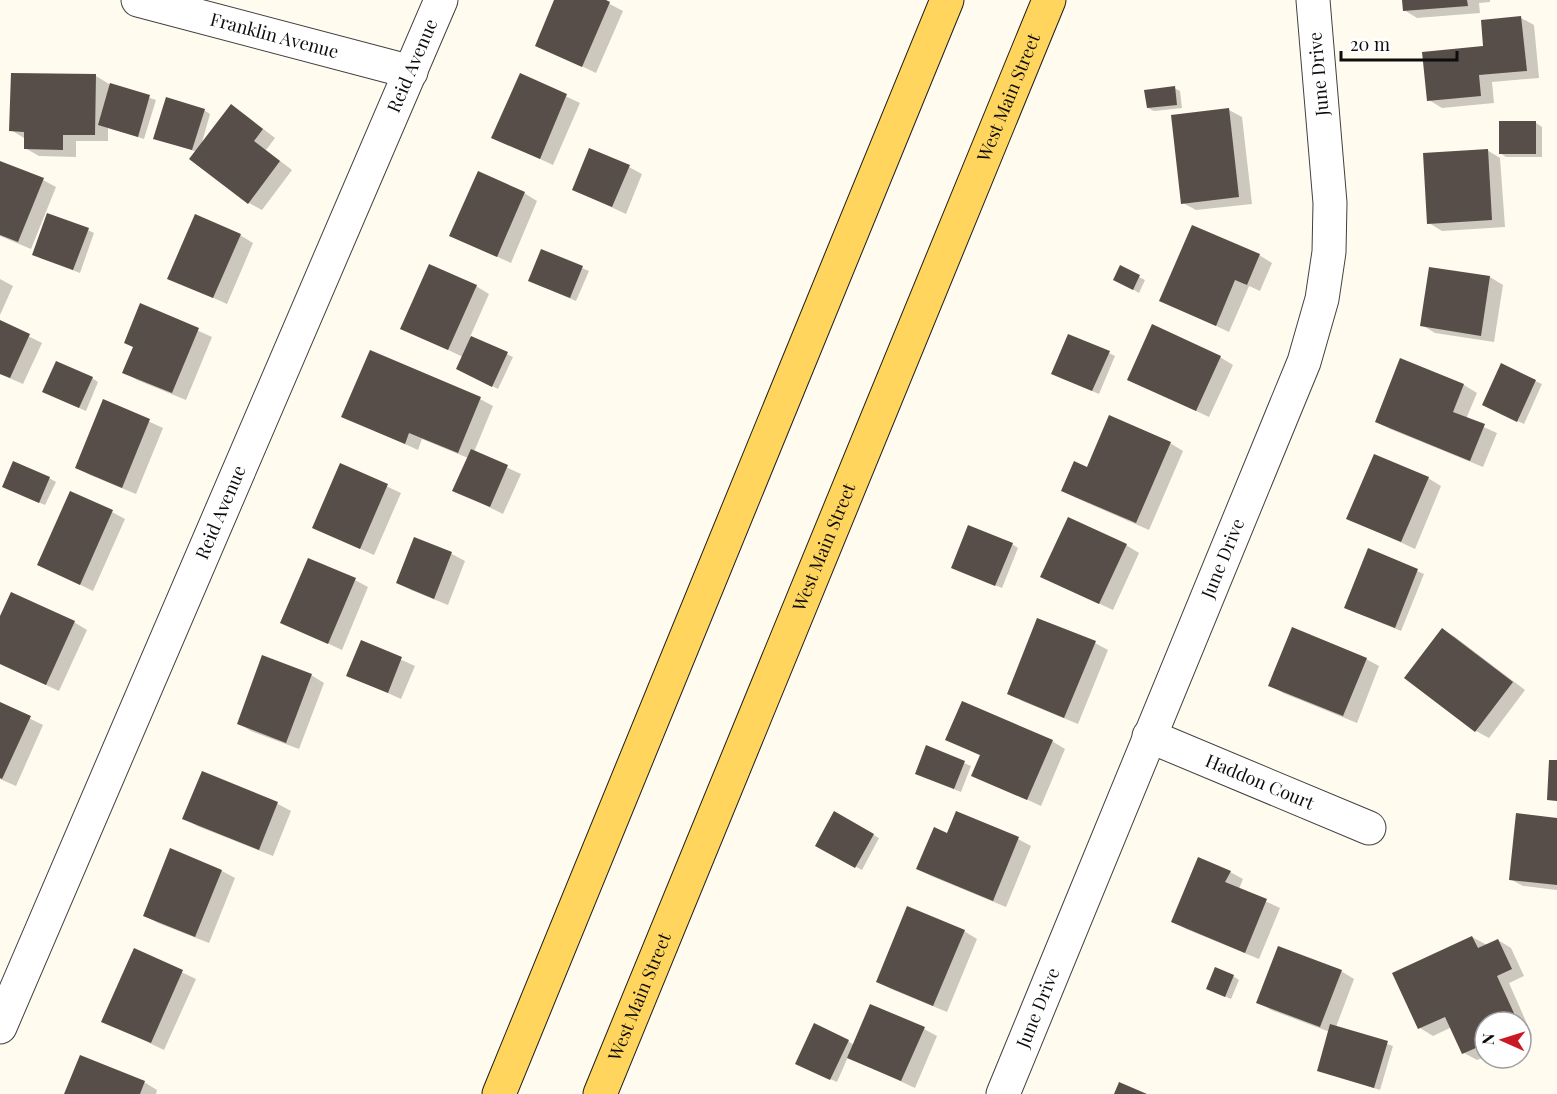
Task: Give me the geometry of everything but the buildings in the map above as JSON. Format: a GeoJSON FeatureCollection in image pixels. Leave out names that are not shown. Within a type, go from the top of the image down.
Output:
{"type":"FeatureCollection","features":[{"type":"Feature","properties":{"kind":"main road"},"geometry":{"type":"LineString","coordinates":[[499,1094],[947,0]]}},
{"type":"Feature","properties":{"kind":"main road","name":"West Main Street"},"geometry":{"type":"LineString","coordinates":[[600,1094],[1049,0]]}},
{"type":"Feature","properties":{"kind":"street","name":"Franklin Avenue"},"geometry":{"type":"LineString","coordinates":[[138,0],[331,49],[411,72]]}},
{"type":"Feature","properties":{"kind":"street","name":"Reid Avenue"},"geometry":{"type":"LineString","coordinates":[[0,1027],[441,0]]}},
{"type":"Feature","properties":{"kind":"street","name":"June Drive"},"geometry":{"type":"LineString","coordinates":[[1003,1094],[1304,362],[1322,299],[1329,252],[1330,203],[1313,0]]}},
{"type":"Feature","properties":{"kind":"street","name":"Haddon Court"},"geometry":{"type":"LineString","coordinates":[[1149,736],[1369,828]]}}]}
